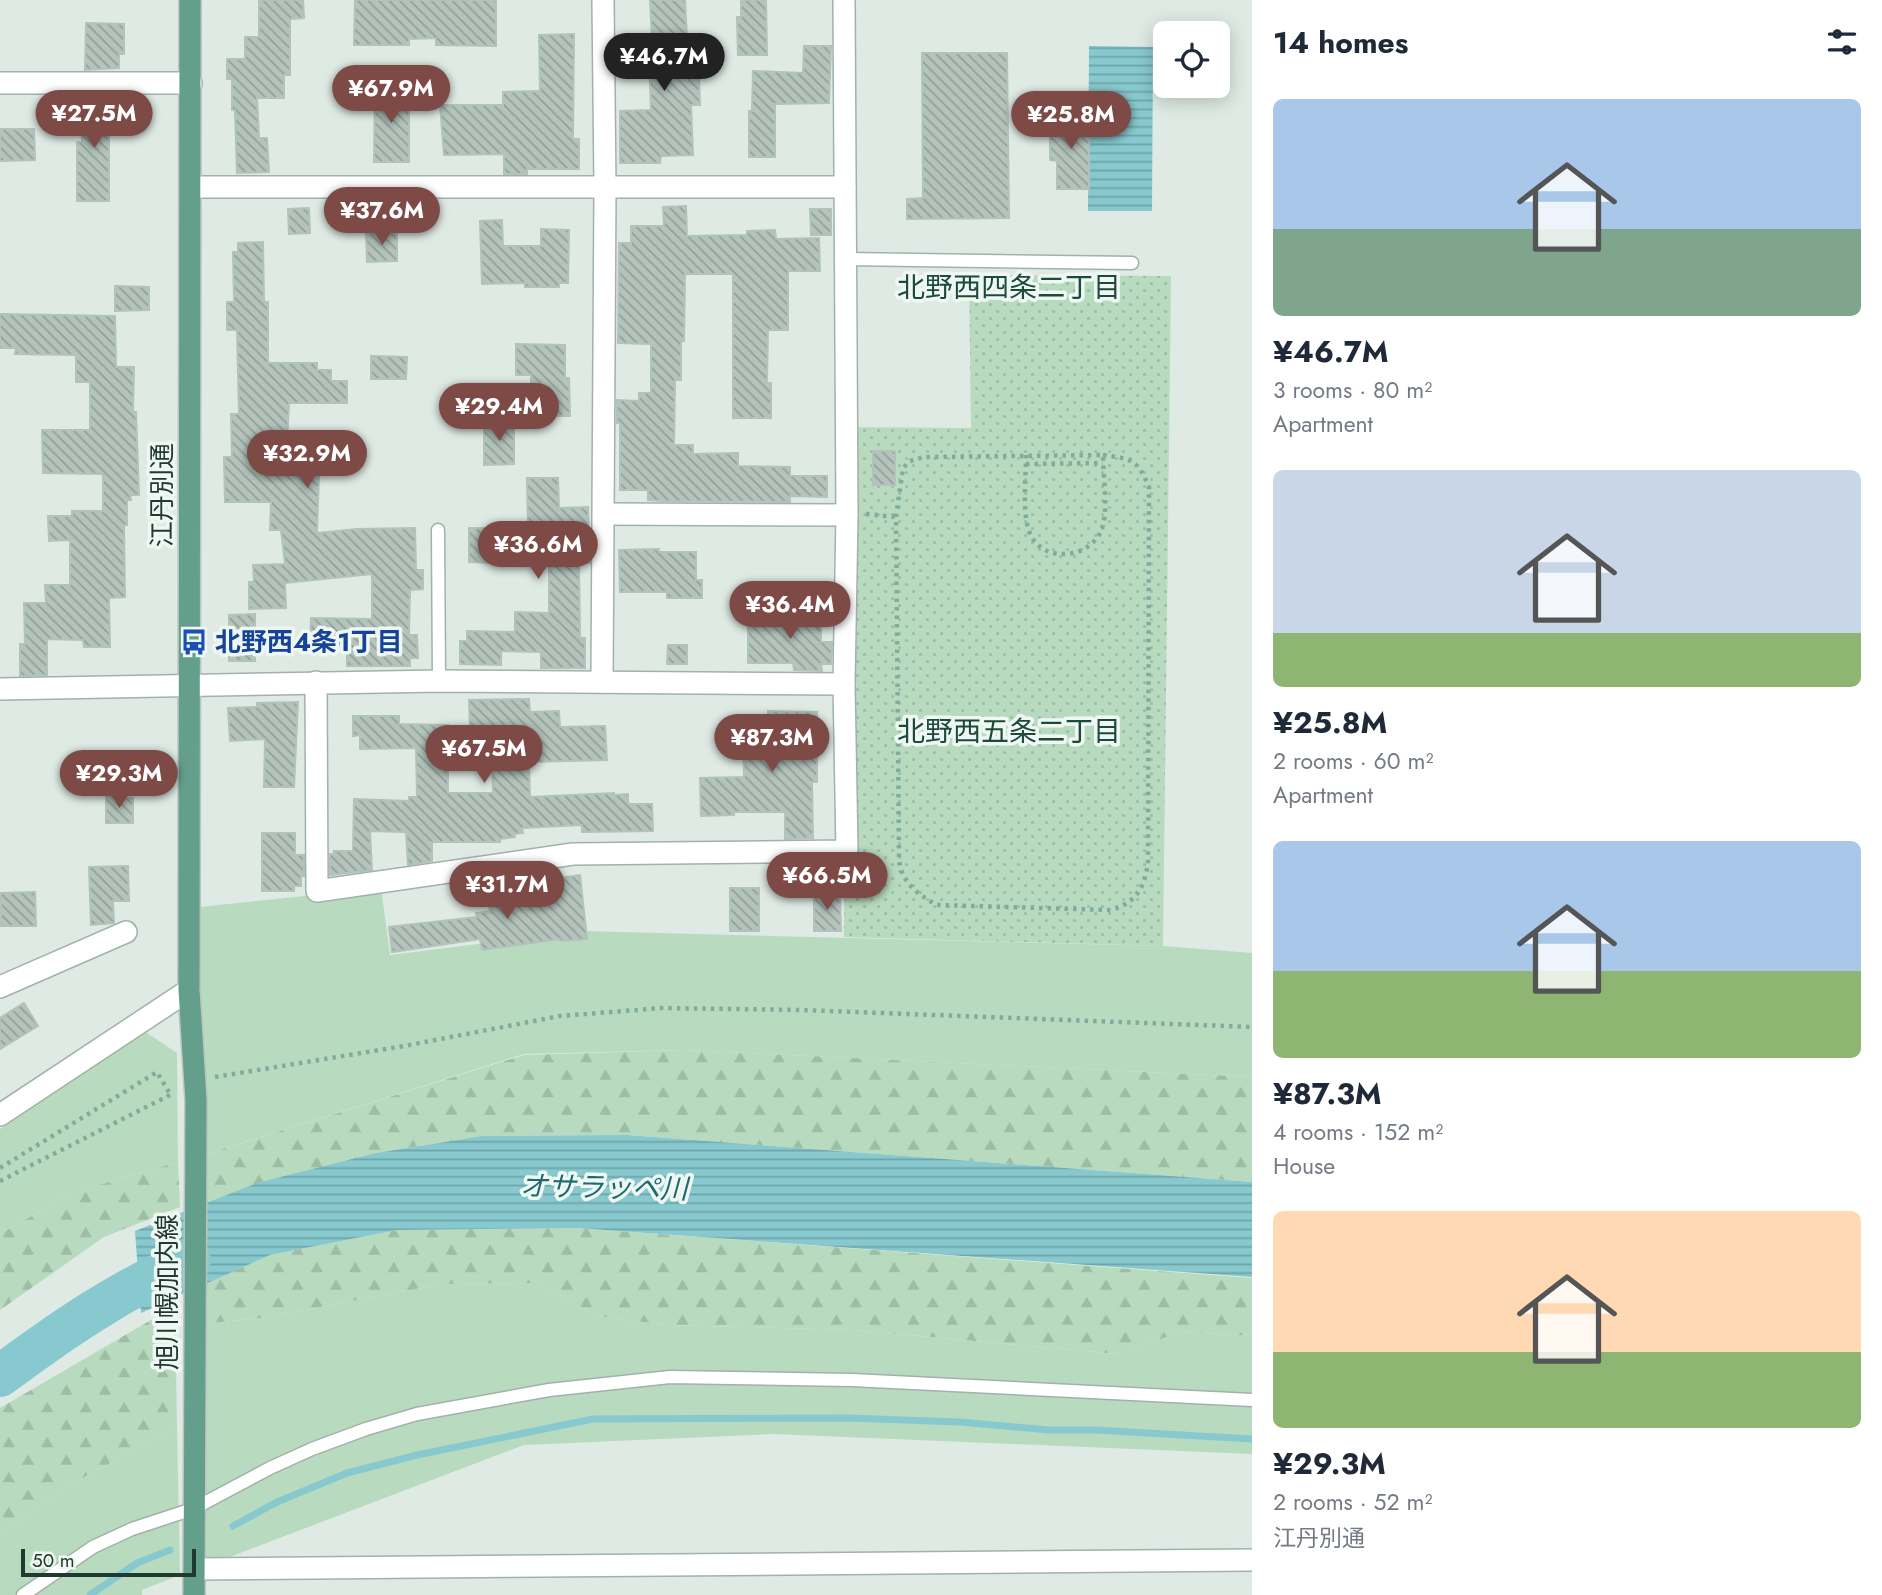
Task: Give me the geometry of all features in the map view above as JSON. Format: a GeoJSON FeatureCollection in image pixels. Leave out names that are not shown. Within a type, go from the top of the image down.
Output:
{"type":"FeatureCollection","features":[{"type":"Feature","properties":{"kind":"main road","name":"江丹別通"},"geometry":{"type":"LineString","coordinates":[[190,0],[190,990]]}},
{"type":"Feature","properties":{"kind":"main road","name":"旭川幌加内線"},"geometry":{"type":"LineString","coordinates":[[190,990],[188,1095],[194,1595]]}},
{"type":"Feature","properties":{"kind":"street"},"geometry":{"type":"LineString","coordinates":[[603,0],[603,682]]}},
{"type":"Feature","properties":{"kind":"street"},"geometry":{"type":"LineString","coordinates":[[316,682],[317,891],[573,854],[847,852],[844,0]]}},
{"type":"Feature","properties":{"kind":"street"},"geometry":{"type":"LineString","coordinates":[[0,83],[191,83]]}},
{"type":"Feature","properties":{"kind":"street"},"geometry":{"type":"LineString","coordinates":[[191,187],[845,187]]}},
{"type":"Feature","properties":{"kind":"street"},"geometry":{"type":"LineString","coordinates":[[604,514],[847,515]]}},
{"type":"Feature","properties":{"kind":"street"},"geometry":{"type":"LineString","coordinates":[[0,689],[439,681],[845,684]]}},
{"type":"Feature","properties":{"kind":"street"},"geometry":{"type":"LineString","coordinates":[[0,987],[125,932]]}},
{"type":"Feature","properties":{"kind":"street"},"geometry":{"type":"LineString","coordinates":[[0,1115],[190,990]]}},
{"type":"Feature","properties":{"kind":"street"},"geometry":{"type":"LineString","coordinates":[[195,1569],[1252,1560]]}},
{"type":"Feature","properties":{"kind":"lane"},"geometry":{"type":"LineString","coordinates":[[846,259],[1132,263]]}},
{"type":"Feature","properties":{"kind":"lane"},"geometry":{"type":"LineString","coordinates":[[438,530],[439,681]]}},
{"type":"Feature","properties":{"kind":"lane"},"geometry":{"type":"LineString","coordinates":[[23,1595],[93,1548],[132,1530],[193,1509],[270,1468],[366,1429],[404,1418],[549,1390],[670,1377],[852,1380],[1252,1400]]}},
{"type":"Feature","properties":{"kind":"path"},"geometry":{"type":"LineString","coordinates":[[1026,455],[1027,520],[1030,534],[1051,552],[1065,555],[1080,552],[1091,545],[1104,523],[1103,455]]}},
{"type":"Feature","properties":{"kind":"path"},"geometry":{"type":"LineString","coordinates":[[1103,455],[1131,459],[1141,469],[1149,487],[1148,862],[1145,883],[1125,906],[1111,910],[937,905],[920,896],[906,881],[899,859],[896,517],[903,468],[910,461],[924,457],[1103,455]]}},
{"type":"Feature","properties":{"kind":"path"},"geometry":{"type":"LineString","coordinates":[[1026,464],[1103,463]]}},
{"type":"Feature","properties":{"kind":"path"},"geometry":{"type":"LineString","coordinates":[[847,515],[896,517]]}},
{"type":"Feature","properties":{"kind":"path"},"geometry":{"type":"LineString","coordinates":[[216,1076],[404,1046],[560,1016],[662,1008],[1252,1027]]}},
{"type":"Feature","properties":{"kind":"path"},"geometry":{"type":"LineString","coordinates":[[0,1168],[157,1072],[170,1094]]}},
{"type":"Feature","properties":{"kind":"path"},"geometry":{"type":"LineString","coordinates":[[0,1181],[170,1094],[188,1095]]}},
{"type":"Feature","properties":{"kind":"green space"},"geometry":{"type":"Polygon","coordinates":[[[969,275],[1171,276],[1163,946],[844,937],[845,427],[971,428],[969,275]]]}},
{"type":"Feature","properties":{"kind":"green space"},"geometry":{"type":"Polygon","coordinates":[[[381,888],[390,955],[582,931],[1163,946],[1252,953],[1252,1077],[683,1050],[524,1054],[207,1154],[200,1050],[200,907],[381,888]]]}},
{"type":"Feature","properties":{"kind":"green space"},"geometry":{"type":"Polygon","coordinates":[[[144,1031],[177,1053],[178,1162],[72,1193],[0,1234],[0,1129],[144,1031]]]}},
{"type":"Feature","properties":{"kind":"green space"},"geometry":{"type":"Polygon","coordinates":[[[683,1050],[1252,1077],[1252,1182],[627,1135],[482,1136],[376,1153],[207,1203],[207,1154],[524,1055],[683,1050]]]}},
{"type":"Feature","properties":{"kind":"green space"},"geometry":{"type":"Polygon","coordinates":[[[178,1162],[180,1207],[104,1237],[0,1310],[0,1234],[72,1193],[178,1162]]]}},
{"type":"Feature","properties":{"kind":"green space"},"geometry":{"type":"Polygon","coordinates":[[[578,1228],[1252,1278],[1252,1336],[1181,1332],[1118,1354],[854,1330],[665,1325],[597,1316],[539,1283],[442,1284],[262,1318],[202,1324],[203,1285],[270,1255],[397,1230],[578,1228]]]}},
{"type":"Feature","properties":{"kind":"green space"},"geometry":{"type":"Polygon","coordinates":[[[539,1283],[597,1316],[665,1325],[854,1330],[1118,1354],[1181,1332],[1252,1336],[1252,1454],[775,1434],[524,1445],[198,1569],[202,1324],[262,1318],[442,1284],[539,1283]]]}},
{"type":"Feature","properties":{"kind":"green space"},"geometry":{"type":"Polygon","coordinates":[[[175,1306],[177,1427],[75,1482],[0,1534],[0,1408],[175,1306]]]}},
{"type":"Feature","properties":{"kind":"green space"},"geometry":{"type":"Polygon","coordinates":[[[177,1427],[180,1575],[142,1590],[142,1595],[0,1595],[0,1534],[75,1482],[177,1427]]]}},
{"type":"Feature","properties":{"kind":"water"},"geometry":{"type":"Polygon","coordinates":[[[1089,46],[1153,47],[1152,211],[1088,211],[1089,46]]]}},
{"type":"Feature","properties":{"kind":"water"},"geometry":{"type":"Polygon","coordinates":[[[627,1135],[1252,1182],[1252,1277],[578,1228],[397,1230],[270,1255],[141,1313],[135,1231],[257,1183],[376,1153],[482,1136],[627,1135]]]}},
{"type":"Feature","properties":{"kind":"building"},"geometry":{"type":"Polygon","coordinates":[[[259,0],[303,0],[304,18],[290,19],[290,75],[284,75],[284,98],[257,98],[259,138],[267,138],[269,172],[237,173],[235,110],[232,110],[232,79],[227,79],[227,59],[245,59],[245,37],[259,37],[259,0]]]}},
{"type":"Feature","properties":{"kind":"building"},"geometry":{"type":"Polygon","coordinates":[[[355,0],[496,0],[496,46],[436,45],[436,38],[409,39],[409,45],[354,45],[355,0]]]}},
{"type":"Feature","properties":{"kind":"building"},"geometry":{"type":"Polygon","coordinates":[[[650,0],[685,0],[689,77],[699,77],[700,105],[691,105],[693,155],[661,156],[660,163],[620,163],[620,111],[651,110],[649,58],[653,58],[650,0]]]}},
{"type":"Feature","properties":{"kind":"building"},"geometry":{"type":"Polygon","coordinates":[[[741,0],[766,0],[767,55],[738,55],[737,17],[741,17],[741,0]]]}},
{"type":"Feature","properties":{"kind":"building"},"geometry":{"type":"Polygon","coordinates":[[[86,23],[124,24],[124,54],[119,54],[119,68],[85,70],[86,23]]]}},
{"type":"Feature","properties":{"kind":"building"},"geometry":{"type":"Polygon","coordinates":[[[574,34],[573,139],[579,139],[579,169],[527,169],[527,174],[504,174],[504,154],[444,155],[440,105],[503,105],[503,92],[540,91],[539,35],[574,34]]]}},
{"type":"Feature","properties":{"kind":"building"},"geometry":{"type":"Polygon","coordinates":[[[804,46],[831,46],[829,103],[775,104],[775,157],[749,157],[749,111],[752,111],[753,71],[803,73],[804,46]]]}},
{"type":"Feature","properties":{"kind":"building"},"geometry":{"type":"Polygon","coordinates":[[[922,53],[1007,53],[1009,218],[907,219],[907,199],[923,198],[922,53]]]}},
{"type":"Feature","properties":{"kind":"building"},"geometry":{"type":"Polygon","coordinates":[[[401,84],[401,103],[409,103],[409,162],[374,162],[375,85],[401,84]]]}},
{"type":"Feature","properties":{"kind":"building"},"geometry":{"type":"Polygon","coordinates":[[[84,96],[112,96],[113,120],[109,120],[109,201],[77,201],[77,142],[82,142],[81,101],[84,101],[84,96]]]}},
{"type":"Feature","properties":{"kind":"building"},"geometry":{"type":"Polygon","coordinates":[[[1056,115],[1089,115],[1089,189],[1057,189],[1057,161],[1050,160],[1050,134],[1056,135],[1056,115]]]}},
{"type":"Feature","properties":{"kind":"building"},"geometry":{"type":"Polygon","coordinates":[[[0,129],[34,129],[35,160],[0,161],[0,129]]]}},
{"type":"Feature","properties":{"kind":"building"},"geometry":{"type":"Polygon","coordinates":[[[401,204],[422,204],[423,226],[402,226],[401,204]]]}},
{"type":"Feature","properties":{"kind":"building"},"geometry":{"type":"Polygon","coordinates":[[[686,206],[687,236],[747,235],[747,231],[775,230],[776,239],[819,238],[820,271],[788,271],[788,330],[768,330],[767,383],[771,383],[771,418],[733,418],[733,274],[685,274],[684,341],[681,341],[681,380],[675,380],[674,445],[693,445],[693,454],[738,453],[738,466],[790,467],[790,476],[827,476],[827,497],[790,496],[790,502],[663,501],[648,500],[648,490],[620,490],[620,423],[617,423],[617,400],[639,401],[639,393],[651,393],[651,344],[618,343],[619,243],[631,243],[631,226],[664,226],[663,207],[686,206]]]}},
{"type":"Feature","properties":{"kind":"building"},"geometry":{"type":"Polygon","coordinates":[[[309,208],[310,233],[289,234],[288,209],[309,208]]]}},
{"type":"Feature","properties":{"kind":"building"},"geometry":{"type":"Polygon","coordinates":[[[810,209],[831,209],[831,235],[811,235],[810,209]]]}},
{"type":"Feature","properties":{"kind":"building"},"geometry":{"type":"Polygon","coordinates":[[[502,220],[503,246],[541,246],[541,229],[569,230],[568,283],[559,283],[559,287],[525,287],[525,283],[482,284],[480,221],[502,220]]]}},
{"type":"Feature","properties":{"kind":"building"},"geometry":{"type":"Polygon","coordinates":[[[366,233],[397,233],[397,261],[367,262],[366,233]]]}},
{"type":"Feature","properties":{"kind":"building"},"geometry":{"type":"Polygon","coordinates":[[[263,242],[264,302],[268,302],[268,363],[317,363],[317,370],[331,370],[331,381],[347,381],[347,403],[289,403],[287,444],[320,446],[317,533],[415,528],[416,570],[423,570],[423,589],[410,590],[409,635],[417,635],[418,658],[410,658],[410,666],[347,666],[347,645],[310,644],[311,618],[372,619],[372,574],[285,583],[286,608],[249,609],[249,582],[254,582],[253,565],[285,564],[281,530],[270,530],[271,502],[225,502],[224,457],[232,457],[231,414],[239,414],[237,330],[227,330],[227,302],[234,302],[233,252],[238,252],[238,243],[263,242]]]}},
{"type":"Feature","properties":{"kind":"building"},"geometry":{"type":"Polygon","coordinates":[[[115,286],[149,287],[149,310],[115,311],[115,286]]]}},
{"type":"Feature","properties":{"kind":"building"},"geometry":{"type":"Polygon","coordinates":[[[0,314],[115,316],[116,367],[134,367],[133,412],[136,412],[139,495],[130,495],[131,500],[127,500],[127,525],[124,525],[125,597],[109,598],[110,647],[84,647],[83,640],[47,639],[47,675],[20,676],[20,644],[25,644],[24,603],[46,603],[45,585],[70,585],[70,540],[49,541],[48,516],[72,516],[72,511],[103,511],[103,474],[43,473],[42,430],[90,430],[90,382],[76,382],[76,355],[15,354],[16,348],[0,348],[0,314]]]}},
{"type":"Feature","properties":{"kind":"building"},"geometry":{"type":"Polygon","coordinates":[[[516,344],[565,345],[565,378],[569,378],[570,416],[531,416],[531,375],[516,375],[516,344]]]}},
{"type":"Feature","properties":{"kind":"building"},"geometry":{"type":"Polygon","coordinates":[[[371,356],[407,357],[406,379],[371,379],[371,356]]]}},
{"type":"Feature","properties":{"kind":"building"},"geometry":{"type":"Polygon","coordinates":[[[484,422],[514,422],[514,464],[484,465],[484,422]]]}},
{"type":"Feature","properties":{"kind":"building"},"geometry":{"type":"Polygon","coordinates":[[[873,451],[895,451],[895,485],[873,485],[873,451]]]}},
{"type":"Feature","properties":{"kind":"building"},"geometry":{"type":"Polygon","coordinates":[[[527,478],[558,478],[559,508],[588,507],[590,563],[579,563],[580,638],[585,638],[585,668],[541,668],[541,652],[501,651],[501,665],[460,664],[460,641],[467,641],[467,631],[515,632],[515,612],[549,613],[549,556],[497,557],[497,563],[469,562],[469,528],[528,529],[527,478]]]}},
{"type":"Feature","properties":{"kind":"building"},"geometry":{"type":"Polygon","coordinates":[[[659,549],[659,552],[696,552],[696,580],[702,580],[702,598],[667,598],[667,592],[620,592],[619,550],[659,549]]]}},
{"type":"Feature","properties":{"kind":"building"},"geometry":{"type":"Polygon","coordinates":[[[793,606],[821,606],[821,642],[832,642],[831,664],[821,664],[822,671],[794,670],[793,663],[748,663],[748,619],[793,620],[793,606]]]}},
{"type":"Feature","properties":{"kind":"building"},"geometry":{"type":"Polygon","coordinates":[[[255,614],[255,661],[229,661],[229,615],[255,614]]]}},
{"type":"Feature","properties":{"kind":"building"},"geometry":{"type":"Polygon","coordinates":[[[668,645],[687,645],[687,664],[667,664],[668,645]]]}},
{"type":"Feature","properties":{"kind":"building"},"geometry":{"type":"Polygon","coordinates":[[[529,699],[530,712],[559,711],[560,727],[605,726],[607,760],[529,762],[530,797],[628,794],[628,804],[652,804],[653,831],[582,832],[582,825],[522,828],[523,833],[500,839],[500,842],[432,842],[432,861],[408,865],[406,832],[370,831],[372,870],[330,875],[330,854],[334,854],[334,851],[353,851],[354,799],[409,801],[409,797],[417,797],[416,748],[360,749],[360,735],[353,736],[353,716],[399,716],[399,724],[448,725],[448,793],[493,793],[490,728],[470,729],[469,700],[529,699]]]}},
{"type":"Feature","properties":{"kind":"building"},"geometry":{"type":"Polygon","coordinates":[[[298,702],[294,787],[264,787],[265,739],[230,741],[228,708],[257,707],[257,703],[298,702]]]}},
{"type":"Feature","properties":{"kind":"building"},"geometry":{"type":"Polygon","coordinates":[[[768,711],[817,712],[817,782],[812,782],[813,838],[785,839],[785,812],[734,812],[734,815],[701,816],[700,778],[744,777],[743,729],[768,729],[768,711]]]}},
{"type":"Feature","properties":{"kind":"building"},"geometry":{"type":"Polygon","coordinates":[[[106,797],[133,798],[133,823],[106,823],[106,797]]]}},
{"type":"Feature","properties":{"kind":"building"},"geometry":{"type":"Polygon","coordinates":[[[262,833],[295,833],[295,855],[304,855],[304,876],[301,876],[301,886],[294,886],[294,891],[262,891],[262,833]]]}},
{"type":"Feature","properties":{"kind":"building"},"geometry":{"type":"Polygon","coordinates":[[[128,866],[129,901],[113,901],[114,923],[91,925],[89,867],[128,866]]]}},
{"type":"Feature","properties":{"kind":"building"},"geometry":{"type":"Polygon","coordinates":[[[580,875],[587,939],[560,939],[482,950],[480,939],[392,952],[389,927],[477,917],[476,913],[490,911],[486,888],[505,885],[507,902],[544,895],[542,880],[580,875]]]}},
{"type":"Feature","properties":{"kind":"building"},"geometry":{"type":"Polygon","coordinates":[[[730,888],[759,888],[759,931],[730,931],[730,888]]]}},
{"type":"Feature","properties":{"kind":"building"},"geometry":{"type":"Polygon","coordinates":[[[35,892],[36,926],[1,926],[1,893],[35,892]]]}},
{"type":"Feature","properties":{"kind":"building"},"geometry":{"type":"Polygon","coordinates":[[[814,893],[837,893],[837,897],[840,897],[841,931],[814,931],[814,893]]]}},
{"type":"Feature","properties":{"kind":"building"},"geometry":{"type":"Polygon","coordinates":[[[24,1003],[38,1026],[0,1049],[0,1018],[24,1003]]]}},
{"type":"Feature","properties":{"kind":"waterway","name":"オサラッペ川"},"geometry":{"type":"LineString","coordinates":[[0,1376],[91,1312],[190,1260]]}},
{"type":"Feature","properties":{"kind":"waterway"},"geometry":{"type":"LineString","coordinates":[[233,1526],[277,1502],[347,1473],[417,1455],[593,1419],[849,1418],[1252,1439]]}},
{"type":"Feature","properties":{"kind":"waterway"},"geometry":{"type":"LineString","coordinates":[[90,1595],[137,1563],[170,1550]]}},
{"type":"Feature","properties":{"kind":"place","name":"北野西4条1丁目"},"geometry":{"type":"Point","coordinates":[194,642]}},
{"type":"Feature","properties":{"kind":"district","name":"北野西四条二丁目"},"geometry":{"type":"Point","coordinates":[1009,287]}},
{"type":"Feature","properties":{"kind":"district","name":"北野西五条二丁目"},"geometry":{"type":"Point","coordinates":[1009,731]}}]}
